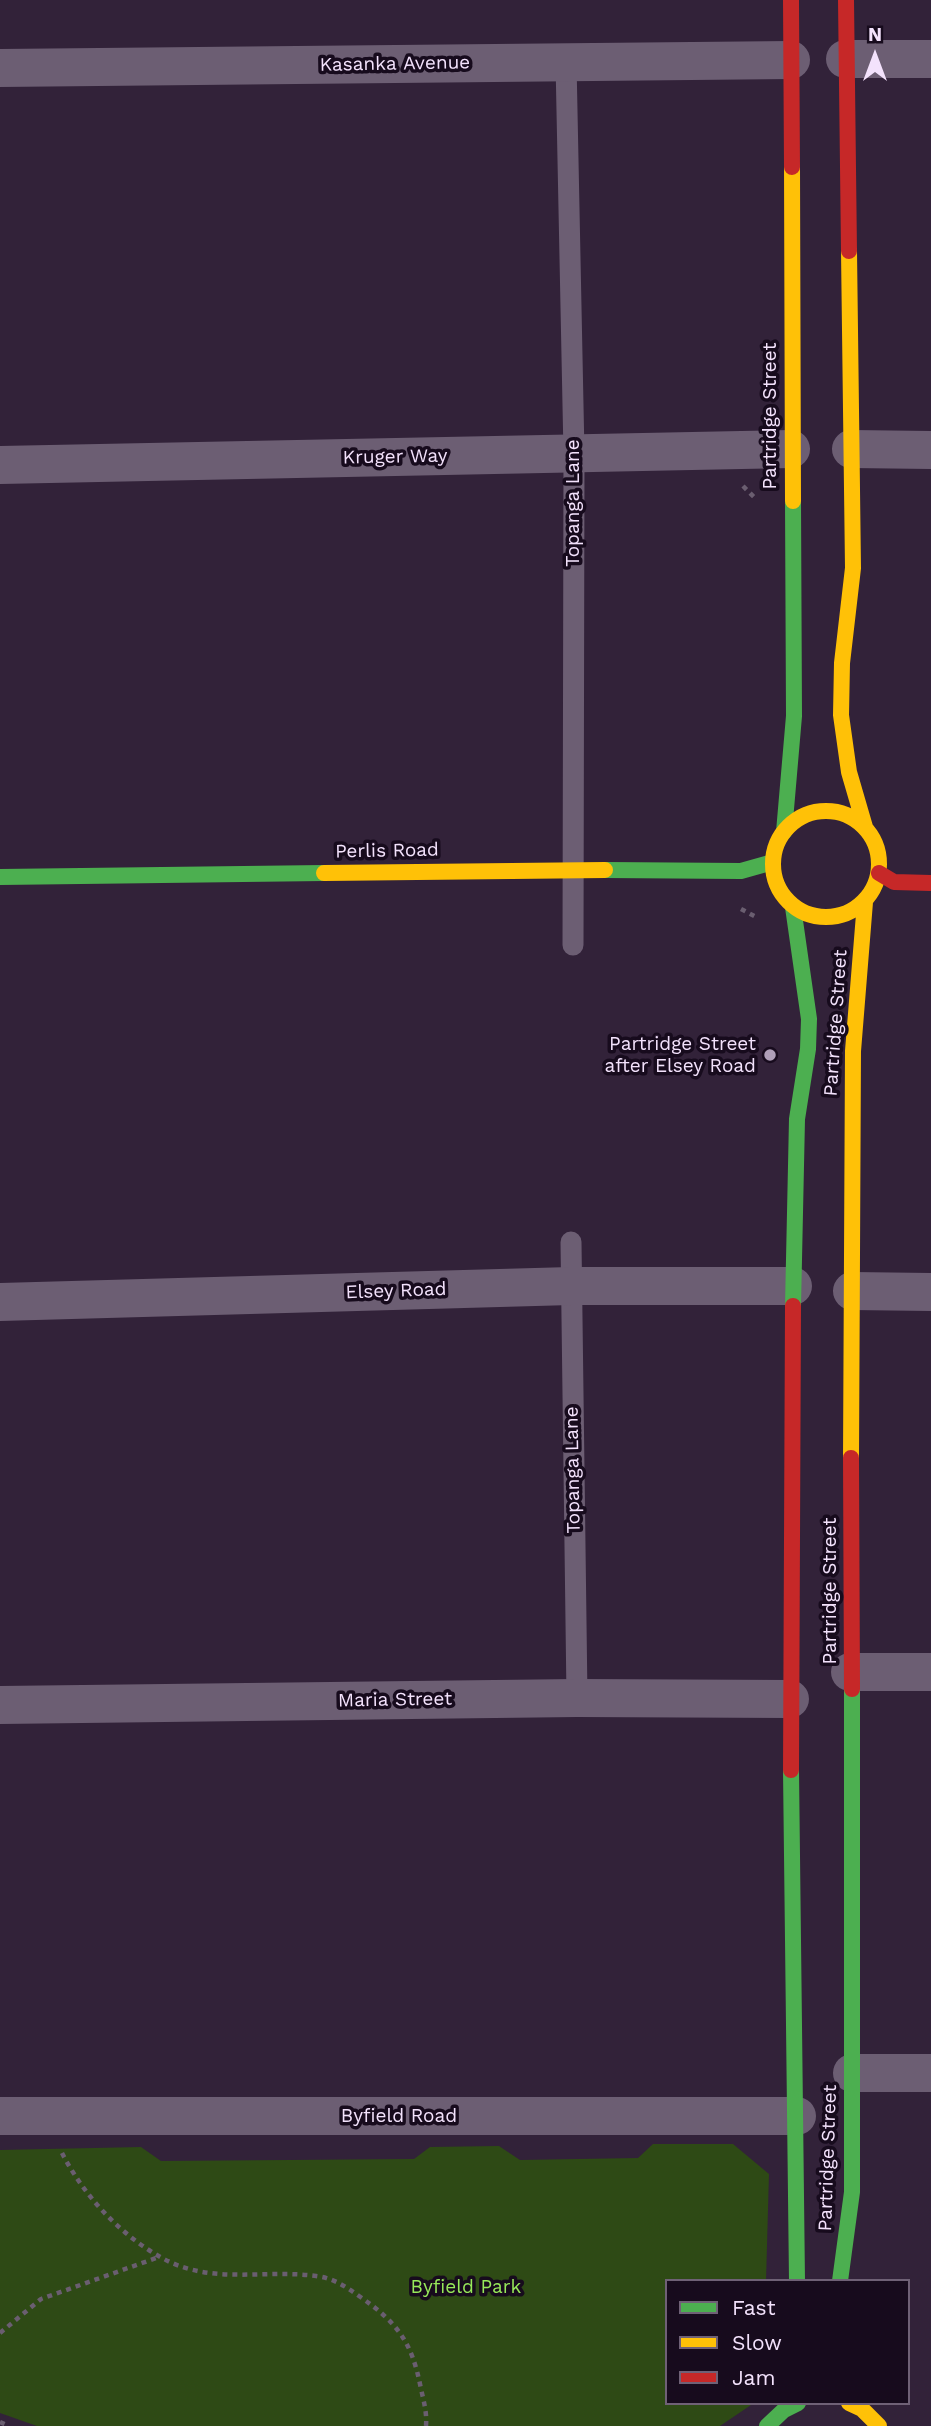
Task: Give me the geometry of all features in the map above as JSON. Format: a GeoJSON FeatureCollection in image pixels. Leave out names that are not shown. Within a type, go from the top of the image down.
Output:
{"type":"FeatureCollection","features":[{"type":"Feature","properties":{"kind":"main road","name":"Partridge Street"},"geometry":{"type":"LineString","coordinates":[[784,832],[794,716],[791,0]]}},
{"type":"Feature","properties":{"kind":"main road"},"geometry":{"type":"LineString","coordinates":[[846,0],[852,605],[841,674],[841,727],[856,803],[865,827],[879,851],[879,873],[865,902],[851,912],[834,917],[808,915],[793,906],[778,887],[773,862],[784,832],[796,820],[819,811],[844,814],[865,827]]}},
{"type":"Feature","properties":{"kind":"main road","name":"Perlis Road"},"geometry":{"type":"LineString","coordinates":[[0,877],[573,870],[741,871],[773,862]]}},
{"type":"Feature","properties":{"kind":"main road"},"geometry":{"type":"LineString","coordinates":[[879,873],[894,882],[931,883]]}},
{"type":"Feature","properties":{"kind":"main road","name":"Partridge Street"},"geometry":{"type":"LineString","coordinates":[[840,2279],[852,2192],[850,1672],[853,1051],[865,902]]}},
{"type":"Feature","properties":{"kind":"main road","name":"Partridge Street"},"geometry":{"type":"LineString","coordinates":[[793,906],[809,1019],[808,1049],[797,1119],[793,1286],[790,1699],[797,2279]]}},
{"type":"Feature","properties":{"kind":"main road"},"geometry":{"type":"LineString","coordinates":[[767,2426],[789,2405]]}},
{"type":"Feature","properties":{"kind":"main road"},"geometry":{"type":"LineString","coordinates":[[857,2405],[879,2426]]}},
{"type":"Feature","properties":{"kind":"street"},"geometry":{"type":"LineString","coordinates":[[845,59],[931,59]]}},
{"type":"Feature","properties":{"kind":"street","name":"Kasanka Avenue"},"geometry":{"type":"LineString","coordinates":[[0,68],[791,60]]}},
{"type":"Feature","properties":{"kind":"street","name":"Kruger Way"},"geometry":{"type":"LineString","coordinates":[[0,465],[791,449]]}},
{"type":"Feature","properties":{"kind":"street"},"geometry":{"type":"LineString","coordinates":[[851,449],[931,450]]}},
{"type":"Feature","properties":{"kind":"street","name":"Elsey Road"},"geometry":{"type":"LineString","coordinates":[[0,1302],[570,1286],[793,1286]]}},
{"type":"Feature","properties":{"kind":"street"},"geometry":{"type":"LineString","coordinates":[[852,1291],[931,1292]]}},
{"type":"Feature","properties":{"kind":"street"},"geometry":{"type":"LineString","coordinates":[[850,1672],[931,1672]]}},
{"type":"Feature","properties":{"kind":"street","name":"Maria Street"},"geometry":{"type":"LineString","coordinates":[[0,1705],[576,1698],[790,1699]]}},
{"type":"Feature","properties":{"kind":"street"},"geometry":{"type":"LineString","coordinates":[[852,2073],[931,2073]]}},
{"type":"Feature","properties":{"kind":"street","name":"Byfield Road"},"geometry":{"type":"LineString","coordinates":[[0,2116],[797,2116]]}},
{"type":"Feature","properties":{"kind":"lane","name":"Topanga Lane"},"geometry":{"type":"LineString","coordinates":[[566,62],[573,454],[573,945]]}},
{"type":"Feature","properties":{"kind":"lane","name":"Topanga Lane"},"geometry":{"type":"LineString","coordinates":[[570,1242],[576,1698]]}},
{"type":"Feature","properties":{"kind":"path"},"geometry":{"type":"LineString","coordinates":[[743,450],[743,488],[764,506]]}},
{"type":"Feature","properties":{"kind":"path"},"geometry":{"type":"LineString","coordinates":[[741,871],[740,909],[763,922]]}},
{"type":"Feature","properties":{"kind":"path"},"geometry":{"type":"LineString","coordinates":[[59,2147],[75,2178],[94,2203],[126,2232],[160,2257],[200,2271],[234,2277],[317,2276],[340,2283],[393,2322],[408,2341],[416,2363],[426,2426]]}},
{"type":"Feature","properties":{"kind":"path"},"geometry":{"type":"LineString","coordinates":[[0,2333],[41,2299],[160,2257]]}},
{"type":"Feature","properties":{"kind":"path"},"geometry":{"type":"LineString","coordinates":[[0,2422],[9,2426]]}},
{"type":"Feature","properties":{"kind":"green space","name":"Byfield Park"},"geometry":{"type":"Polygon","coordinates":[[[653,2144],[733,2144],[769,2174],[766,2279],[665,2279],[665,2405],[751,2405],[720,2426],[37,2426],[0,2413],[0,2150],[141,2147],[161,2161],[414,2159],[430,2147],[499,2146],[520,2160],[638,2158],[653,2144]]]}},
{"type":"Feature","properties":{"kind":"traffic: fast"},"geometry":{"type":"LineString","coordinates":[[784,832],[794,716],[793,501]]}},
{"type":"Feature","properties":{"kind":"traffic: fast"},"geometry":{"type":"LineString","coordinates":[[605,870],[741,871],[773,862]]}},
{"type":"Feature","properties":{"kind":"traffic: fast"},"geometry":{"type":"LineString","coordinates":[[0,877],[324,873]]}},
{"type":"Feature","properties":{"kind":"traffic: fast"},"geometry":{"type":"LineString","coordinates":[[793,907],[809,1019],[808,1049],[797,1119],[793,1306]]}},
{"type":"Feature","properties":{"kind":"traffic: fast"},"geometry":{"type":"LineString","coordinates":[[840,2279],[852,2192],[852,1689]]}},
{"type":"Feature","properties":{"kind":"traffic: fast"},"geometry":{"type":"LineString","coordinates":[[791,1770],[797,2279]]}},
{"type":"Feature","properties":{"kind":"traffic: fast"},"geometry":{"type":"LineString","coordinates":[[767,2426],[784,2410],[794,2405]]}},
{"type":"Feature","properties":{"kind":"traffic: slow"},"geometry":{"type":"LineString","coordinates":[[792,167],[793,501]]}},
{"type":"Feature","properties":{"kind":"traffic: slow"},"geometry":{"type":"LineString","coordinates":[[849,251],[853,568],[842,663],[841,715],[849,772],[865,827]]}},
{"type":"Feature","properties":{"kind":"traffic: slow"},"geometry":{"type":"LineString","coordinates":[[826,811],[846,815],[864,826],[875,844],[879,864],[875,884],[864,902],[846,913],[826,917],[806,913],[788,902],[777,884],[773,864],[777,844],[788,826],[806,815],[826,811]]}},
{"type":"Feature","properties":{"kind":"traffic: slow"},"geometry":{"type":"LineString","coordinates":[[324,873],[605,870]]}},
{"type":"Feature","properties":{"kind":"traffic: slow"},"geometry":{"type":"LineString","coordinates":[[851,1458],[853,1051],[865,902]]}},
{"type":"Feature","properties":{"kind":"traffic: slow"},"geometry":{"type":"LineString","coordinates":[[853,2405],[862,2409],[879,2426]]}},
{"type":"Feature","properties":{"kind":"traffic: jam"},"geometry":{"type":"LineString","coordinates":[[791,0],[792,167]]}},
{"type":"Feature","properties":{"kind":"traffic: jam"},"geometry":{"type":"LineString","coordinates":[[846,0],[849,251]]}},
{"type":"Feature","properties":{"kind":"traffic: jam"},"geometry":{"type":"LineString","coordinates":[[879,873],[894,882],[931,883]]}},
{"type":"Feature","properties":{"kind":"traffic: jam"},"geometry":{"type":"LineString","coordinates":[[791,1770],[793,1306]]}},
{"type":"Feature","properties":{"kind":"traffic: jam"},"geometry":{"type":"LineString","coordinates":[[851,1458],[852,1689]]}},
{"type":"Feature","properties":{"kind":"place","name":"Partridge Street after Elsey Road"},"geometry":{"type":"Point","coordinates":[770,1055]}}]}
